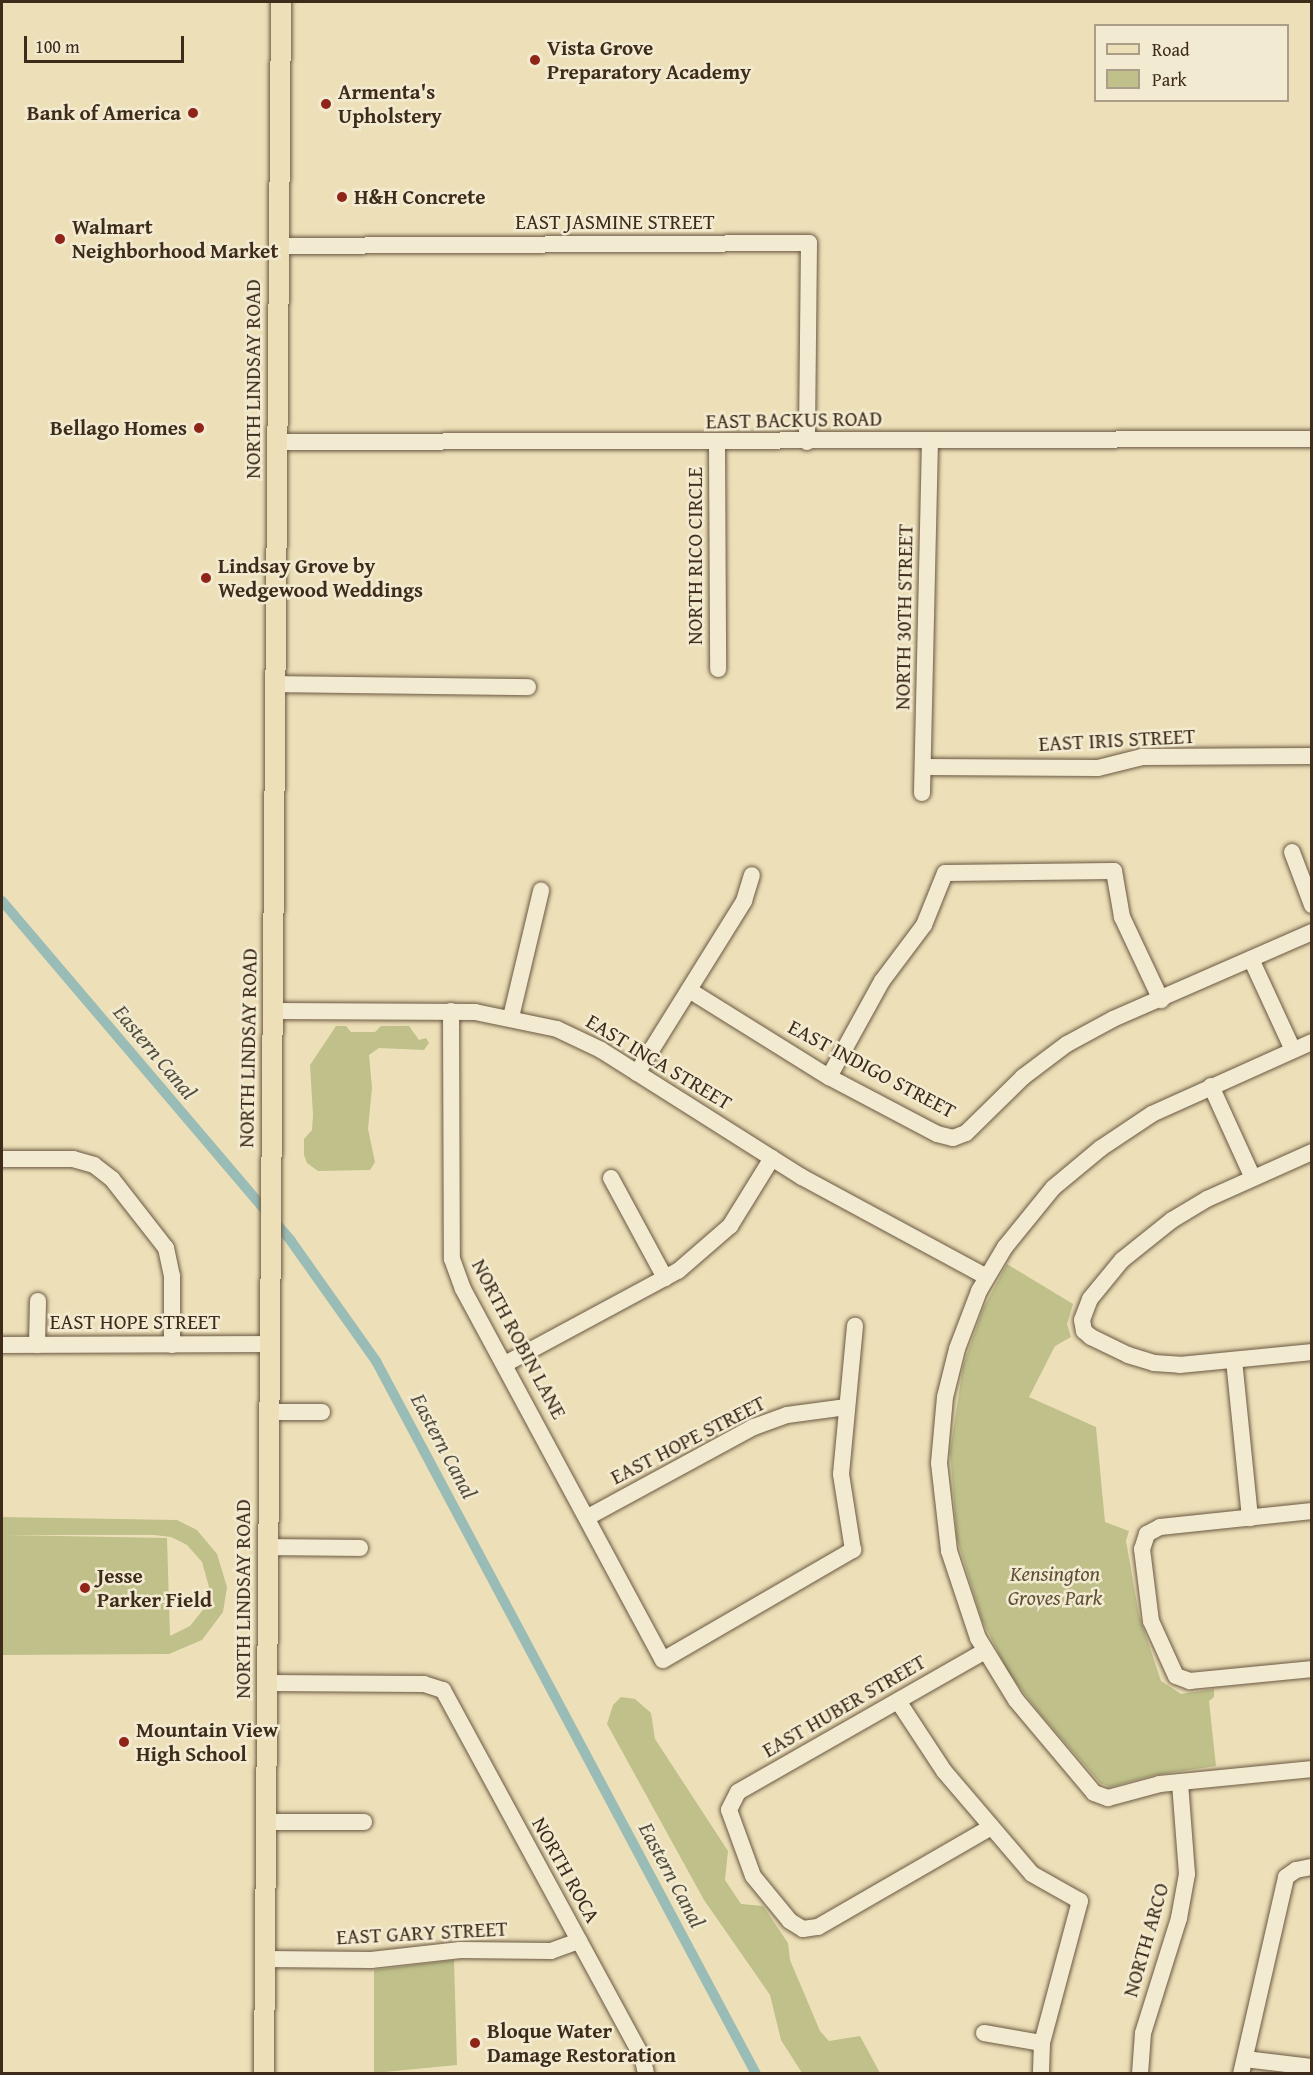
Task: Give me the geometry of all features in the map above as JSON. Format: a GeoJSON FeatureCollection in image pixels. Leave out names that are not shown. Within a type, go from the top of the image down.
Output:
{"type":"FeatureCollection","features":[{"type":"Feature","properties":{"kind":"main road","name":"NORTH LINDSAY ROAD"},"geometry":{"type":"LineString","coordinates":[[264,2073],[281,2]]}},
{"type":"Feature","properties":{"kind":"street","name":"EAST JASMINE STREET"},"geometry":{"type":"LineString","coordinates":[[278,246],[808,243],[807,442]]}},
{"type":"Feature","properties":{"kind":"street","name":"EAST BACKUS ROAD"},"geometry":{"type":"LineString","coordinates":[[277,442],[717,444],[1311,439]]}},
{"type":"Feature","properties":{"kind":"street","name":"NORTH 30TH STREET"},"geometry":{"type":"LineString","coordinates":[[922,794],[930,441]]}},
{"type":"Feature","properties":{"kind":"street","name":"NORTH RICO CIRCLE"},"geometry":{"type":"LineString","coordinates":[[717,444],[718,669]]}},
{"type":"Feature","properties":{"kind":"street"},"geometry":{"type":"LineString","coordinates":[[275,684],[528,687]]}},
{"type":"Feature","properties":{"kind":"street","name":"EAST IRIS STREET"},"geometry":{"type":"LineString","coordinates":[[924,767],[1098,768],[1142,757],[1311,756]]}},
{"type":"Feature","properties":{"kind":"street"},"geometry":{"type":"LineString","coordinates":[[1292,852],[1311,905]]}},
{"type":"Feature","properties":{"kind":"street"},"geometry":{"type":"LineString","coordinates":[[829,1077],[882,981],[924,926],[945,873],[1114,872],[1122,918],[1161,1000]]}},
{"type":"Feature","properties":{"kind":"street"},"geometry":{"type":"LineString","coordinates":[[637,1073],[744,901],[752,875]]}},
{"type":"Feature","properties":{"kind":"street"},"geometry":{"type":"LineString","coordinates":[[511,1017],[541,891]]}},
{"type":"Feature","properties":{"kind":"street","name":"EAST INDIGO STREET"},"geometry":{"type":"LineString","coordinates":[[689,990],[829,1077],[937,1134],[958,1137],[1023,1077],[1067,1044],[1311,932]]}},
{"type":"Feature","properties":{"kind":"street"},"geometry":{"type":"LineString","coordinates":[[1251,959],[1293,1050]]}},
{"type":"Feature","properties":{"kind":"street","name":"EAST INCA STREET"},"geometry":{"type":"LineString","coordinates":[[272,1011],[451,1011],[511,1017],[577,1037],[772,1158],[987,1277]]}},
{"type":"Feature","properties":{"kind":"street","name":"NORTH ROBIN LANE"},"geometry":{"type":"LineString","coordinates":[[451,1011],[452,1259],[463,1289],[588,1517],[663,1660],[853,1550],[841,1474],[846,1407]]}},
{"type":"Feature","properties":{"kind":"street"},"geometry":{"type":"LineString","coordinates":[[1311,1042],[1152,1114],[1077,1166],[1033,1211],[987,1277],[957,1349],[943,1409],[939,1463],[942,1514],[952,1566],[985,1651],[1016,1700],[1098,1796],[1113,1797],[1180,1782],[1311,1769]]}},
{"type":"Feature","properties":{"kind":"street"},"geometry":{"type":"LineString","coordinates":[[1211,1086],[1252,1178]]}},
{"type":"Feature","properties":{"kind":"street"},"geometry":{"type":"LineString","coordinates":[[1311,1152],[1182,1213],[1143,1241],[1097,1289],[1083,1309],[1082,1326],[1088,1335],[1116,1350],[1154,1363],[1180,1365],[1311,1352]]}},
{"type":"Feature","properties":{"kind":"street"},"geometry":{"type":"LineString","coordinates":[[505,1364],[665,1278],[730,1226],[772,1158]]}},
{"type":"Feature","properties":{"kind":"street"},"geometry":{"type":"LineString","coordinates":[[2,1159],[73,1159],[94,1165],[112,1179],[166,1248],[172,1276],[172,1345]]}},
{"type":"Feature","properties":{"kind":"street"},"geometry":{"type":"LineString","coordinates":[[611,1178],[665,1278]]}},
{"type":"Feature","properties":{"kind":"street"},"geometry":{"type":"LineString","coordinates":[[38,1301],[38,1345]]}},
{"type":"Feature","properties":{"kind":"street"},"geometry":{"type":"LineString","coordinates":[[846,1407],[855,1356],[855,1326]]}},
{"type":"Feature","properties":{"kind":"street","name":"EAST HOPE STREET"},"geometry":{"type":"LineString","coordinates":[[2,1345],[270,1344]]}},
{"type":"Feature","properties":{"kind":"street"},"geometry":{"type":"LineString","coordinates":[[1234,1360],[1250,1518]]}},
{"type":"Feature","properties":{"kind":"street","name":"EAST HOPE STREET"},"geometry":{"type":"LineString","coordinates":[[588,1517],[754,1427],[798,1413],[846,1407]]}},
{"type":"Feature","properties":{"kind":"street"},"geometry":{"type":"LineString","coordinates":[[269,1412],[322,1412]]}},
{"type":"Feature","properties":{"kind":"street"},"geometry":{"type":"LineString","coordinates":[[1311,1512],[1160,1527],[1147,1534],[1142,1549],[1151,1621],[1170,1668],[1180,1679],[1311,1669]]}},
{"type":"Feature","properties":{"kind":"street"},"geometry":{"type":"LineString","coordinates":[[268,1547],[360,1548]]}},
{"type":"Feature","properties":{"kind":"street","name":"EAST HUBER STREET"},"geometry":{"type":"LineString","coordinates":[[985,1651],[738,1792],[730,1804],[731,1820],[753,1876],[790,1921],[803,1929],[818,1927],[991,1827]]}},
{"type":"Feature","properties":{"kind":"street","name":"NORTH ROCA"},"geometry":{"type":"LineString","coordinates":[[267,1683],[424,1684],[443,1690],[642,2056],[646,2073]]}},
{"type":"Feature","properties":{"kind":"street"},"geometry":{"type":"LineString","coordinates":[[898,1701],[935,1760],[1032,1874],[1080,1901],[1042,2043],[1041,2073]]}},
{"type":"Feature","properties":{"kind":"street","name":"NORTH ARCO"},"geometry":{"type":"LineString","coordinates":[[1140,2073],[1143,2032],[1179,1918],[1187,1874],[1180,1782]]}},
{"type":"Feature","properties":{"kind":"street"},"geometry":{"type":"LineString","coordinates":[[266,1822],[364,1822]]}},
{"type":"Feature","properties":{"kind":"street"},"geometry":{"type":"LineString","coordinates":[[1311,1867],[1296,1870],[1287,1877],[1243,2066],[1311,2067]]}},
{"type":"Feature","properties":{"kind":"street","name":"EAST GARY STREET"},"geometry":{"type":"LineString","coordinates":[[265,1959],[371,1960],[460,1950],[551,1951],[579,1941]]}},
{"type":"Feature","properties":{"kind":"street"},"geometry":{"type":"LineString","coordinates":[[984,2033],[1042,2043]]}},
{"type":"Feature","properties":{"kind":"green space"},"geometry":{"type":"Polygon","coordinates":[[[336,1026],[346,1026],[351,1032],[375,1032],[381,1026],[409,1026],[419,1040],[426,1038],[429,1043],[424,1050],[379,1048],[369,1055],[372,1088],[368,1129],[375,1162],[370,1170],[318,1171],[307,1163],[304,1155],[304,1139],[312,1130],[313,1115],[310,1065],[336,1026]]]}},
{"type":"Feature","properties":{"kind":"green space","name":"Kensington Groves Park"},"geometry":{"type":"Polygon","coordinates":[[[1007,1264],[1073,1304],[1067,1324],[1071,1337],[1055,1346],[1029,1397],[1096,1427],[1105,1522],[1129,1531],[1126,1541],[1139,1615],[1161,1681],[1181,1694],[1214,1689],[1214,1697],[1209,1701],[1216,1766],[1155,1775],[1110,1787],[1100,1783],[1037,1710],[1007,1670],[982,1620],[957,1539],[950,1452],[963,1366],[983,1309],[1007,1264]]]}},
{"type":"Feature","properties":{"kind":"green space","name":"Jesse Parker Field"},"geometry":{"type":"Polygon","coordinates":[[[2,1517],[177,1520],[197,1530],[217,1554],[227,1587],[223,1612],[202,1640],[169,1654],[2,1655],[2,1517]],[[6,1535],[167,1538],[170,1636],[190,1626],[206,1606],[209,1587],[202,1562],[187,1545],[171,1537],[6,1535]]]}},
{"type":"Feature","properties":{"kind":"green space"},"geometry":{"type":"Polygon","coordinates":[[[621,1697],[635,1699],[651,1713],[655,1739],[728,1851],[725,1880],[741,1904],[763,1906],[788,1943],[790,1960],[820,2031],[829,2041],[860,2036],[880,2073],[802,2073],[781,2040],[770,1995],[704,1900],[607,1724],[613,1705],[621,1697]]]}},
{"type":"Feature","properties":{"kind":"green space"},"geometry":{"type":"Polygon","coordinates":[[[454,1960],[457,2065],[374,2073],[374,1970],[454,1960]]]}},
{"type":"Feature","properties":{"kind":"waterway","name":"Eastern Canal"},"geometry":{"type":"LineString","coordinates":[[2,901],[291,1241],[376,1361],[756,2074]]}},
{"type":"Feature","properties":{"kind":"place","name":"Vista Grove Preparatory Academy"},"geometry":{"type":"Point","coordinates":[535,60]}},
{"type":"Feature","properties":{"kind":"place","name":"Armenta's Upholstery"},"geometry":{"type":"Point","coordinates":[326,104]}},
{"type":"Feature","properties":{"kind":"place","name":"Bank of America"},"geometry":{"type":"Point","coordinates":[193,113]}},
{"type":"Feature","properties":{"kind":"place","name":"H&H Concrete"},"geometry":{"type":"Point","coordinates":[342,197]}},
{"type":"Feature","properties":{"kind":"place","name":"Walmart Neighborhood Market"},"geometry":{"type":"Point","coordinates":[60,239]}},
{"type":"Feature","properties":{"kind":"place","name":"Bellago Homes"},"geometry":{"type":"Point","coordinates":[199,428]}},
{"type":"Feature","properties":{"kind":"place","name":"Lindsay Grove by Wedgewood Weddings"},"geometry":{"type":"Point","coordinates":[206,578]}},
{"type":"Feature","properties":{"kind":"place","name":"Jesse Parker Field"},"geometry":{"type":"Point","coordinates":[85,1588]}},
{"type":"Feature","properties":{"kind":"place","name":"Mountain View High School"},"geometry":{"type":"Point","coordinates":[124,1742]}},
{"type":"Feature","properties":{"kind":"place","name":"Bloque Water Damage Restoration"},"geometry":{"type":"Point","coordinates":[475,2043]}}]}
